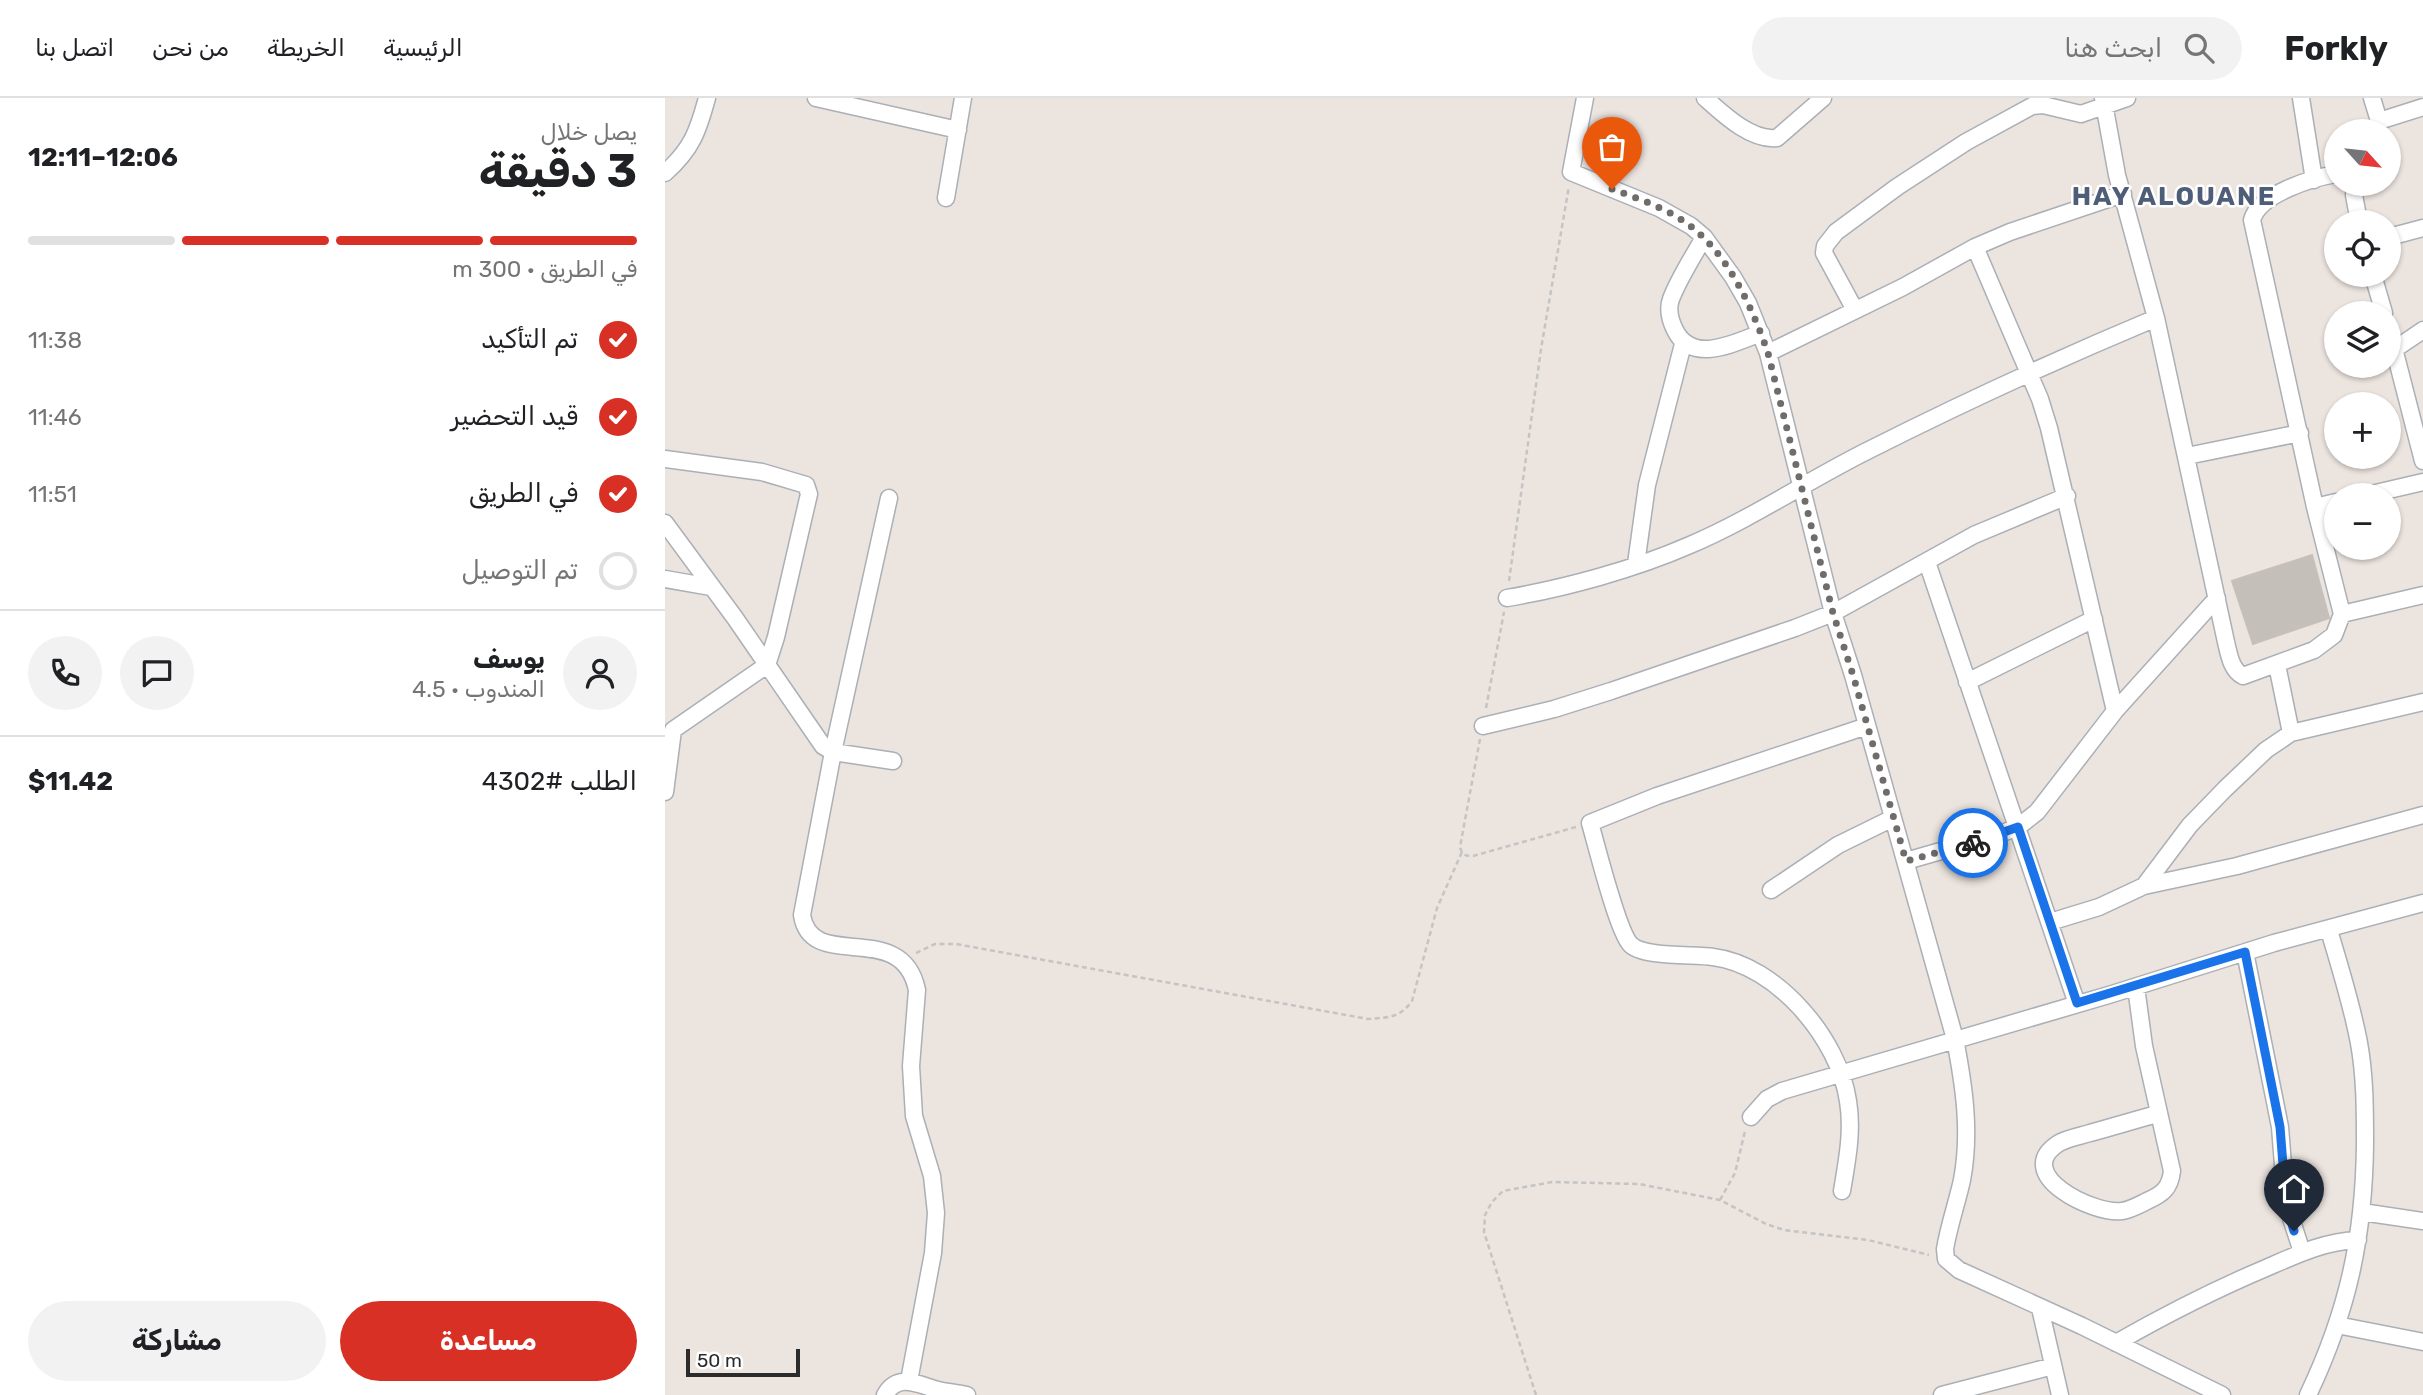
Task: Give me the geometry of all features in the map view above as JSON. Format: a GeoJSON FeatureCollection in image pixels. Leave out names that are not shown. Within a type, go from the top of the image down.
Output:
{"type":"FeatureCollection","features":[{"type":"Feature","properties":{"kind":"street"},"geometry":{"type":"LineString","coordinates":[[665,173],[693,142],[708,98]]}},
{"type":"Feature","properties":{"kind":"street"},"geometry":{"type":"LineString","coordinates":[[816,98],[958,130]]}},
{"type":"Feature","properties":{"kind":"street"},"geometry":{"type":"LineString","coordinates":[[946,198],[963,98]]}},
{"type":"Feature","properties":{"kind":"street"},"geometry":{"type":"LineString","coordinates":[[1585,98],[1571,172],[1678,217],[1704,237],[1733,277],[1768,353],[1833,613],[1955,1039],[1965,1099],[1967,1133],[1962,1178],[1945,1249],[1946,1259],[1959,1270],[2222,1395]]}},
{"type":"Feature","properties":{"kind":"street"},"geometry":{"type":"LineString","coordinates":[[1705,98],[1752,133],[1770,139],[1777,138],[1823,98]]}},
{"type":"Feature","properties":{"kind":"street"},"geometry":{"type":"LineString","coordinates":[[1855,310],[1824,253],[1825,246],[1836,232],[1897,187],[1966,142],[2024,109],[2043,105],[2081,114],[2104,102],[2127,98]]}},
{"type":"Feature","properties":{"kind":"street"},"geometry":{"type":"LineString","coordinates":[[2301,98],[2314,180]]}},
{"type":"Feature","properties":{"kind":"street"},"geometry":{"type":"LineString","coordinates":[[2372,98],[2376,119]]}},
{"type":"Feature","properties":{"kind":"street"},"geometry":{"type":"LineString","coordinates":[[2104,102],[2117,175],[2156,318],[2230,657],[2238,674],[2243,676],[2314,650],[2334,635],[2342,614],[2315,507],[2252,220],[2259,206],[2271,198],[2324,177]]}},
{"type":"Feature","properties":{"kind":"street"},"geometry":{"type":"LineString","coordinates":[[2394,119],[2423,107]]}},
{"type":"Feature","properties":{"kind":"street"},"geometry":{"type":"LineString","coordinates":[[1768,353],[1903,287],[1975,247],[2046,219],[2123,194]]}},
{"type":"Feature","properties":{"kind":"street"},"geometry":{"type":"LineString","coordinates":[[2401,234],[2423,228]]}},
{"type":"Feature","properties":{"kind":"street"},"geometry":{"type":"LineString","coordinates":[[1704,237],[1670,300],[1670,319],[1683,344],[1694,349],[1713,348],[1761,333]]}},
{"type":"Feature","properties":{"kind":"street"},"geometry":{"type":"LineString","coordinates":[[1975,247],[2029,373],[2049,428],[2116,711]]}},
{"type":"Feature","properties":{"kind":"street"},"geometry":{"type":"LineString","coordinates":[[1507,598],[1553,589],[1691,545],[1867,451],[2029,373],[2156,318]]}},
{"type":"Feature","properties":{"kind":"street"},"geometry":{"type":"LineString","coordinates":[[2401,345],[2423,330]]}},
{"type":"Feature","properties":{"kind":"street"},"geometry":{"type":"LineString","coordinates":[[1636,564],[1647,485],[1683,344]]}},
{"type":"Feature","properties":{"kind":"street"},"geometry":{"type":"LineString","coordinates":[[2401,372],[2422,453]]}},
{"type":"Feature","properties":{"kind":"street"},"geometry":{"type":"LineString","coordinates":[[2187,456],[2300,433]]}},
{"type":"Feature","properties":{"kind":"street"},"geometry":{"type":"LineString","coordinates":[[665,459],[762,472],[798,481],[809,488],[809,502],[767,665],[669,730],[665,792]]}},
{"type":"Feature","properties":{"kind":"street"},"geometry":{"type":"LineString","coordinates":[[2401,487],[2423,482]]}},
{"type":"Feature","properties":{"kind":"street"},"geometry":{"type":"LineString","coordinates":[[1483,726],[1555,709],[1611,691],[1759,642],[1833,613],[1985,530],[2067,496]]}},
{"type":"Feature","properties":{"kind":"street"},"geometry":{"type":"LineString","coordinates":[[889,498],[833,752],[805,893],[804,923],[807,930],[818,940],[882,951],[899,957],[913,973],[917,990],[911,1066],[913,1116],[932,1177],[936,1213],[933,1254],[909,1381]]}},
{"type":"Feature","properties":{"kind":"street"},"geometry":{"type":"LineString","coordinates":[[2315,507],[2324,505]]}},
{"type":"Feature","properties":{"kind":"street"},"geometry":{"type":"LineString","coordinates":[[665,523],[818,741],[833,752],[893,761]]}},
{"type":"Feature","properties":{"kind":"street"},"geometry":{"type":"LineString","coordinates":[[1927,562],[2077,1003]]}},
{"type":"Feature","properties":{"kind":"street"},"geometry":{"type":"LineString","coordinates":[[665,579],[711,587]]}},
{"type":"Feature","properties":{"kind":"street"},"geometry":{"type":"LineString","coordinates":[[2342,614],[2423,595]]}},
{"type":"Feature","properties":{"kind":"street"},"geometry":{"type":"LineString","coordinates":[[1906,861],[2018,827],[2037,812],[2116,711],[2217,598]]}},
{"type":"Feature","properties":{"kind":"street"},"geometry":{"type":"LineString","coordinates":[[1968,682],[2094,619]]}},
{"type":"Feature","properties":{"kind":"street"},"geometry":{"type":"LineString","coordinates":[[2277,665],[2291,733]]}},
{"type":"Feature","properties":{"kind":"street"},"geometry":{"type":"LineString","coordinates":[[2144,886],[2190,825],[2266,750],[2291,733],[2423,702]]}},
{"type":"Feature","properties":{"kind":"street"},"geometry":{"type":"LineString","coordinates":[[1842,1191],[1850,1126],[1848,1099],[1840,1074],[1814,1022],[1800,1006],[1759,975],[1735,962],[1716,957],[1643,952],[1629,943],[1590,823],[1657,796],[1867,726]]}},
{"type":"Feature","properties":{"kind":"street"},"geometry":{"type":"LineString","coordinates":[[2050,922],[2099,907],[2144,886],[2237,866],[2423,815]]}},
{"type":"Feature","properties":{"kind":"street"},"geometry":{"type":"LineString","coordinates":[[1772,890],[1838,845],[1893,818]]}},
{"type":"Feature","properties":{"kind":"street"},"geometry":{"type":"LineString","coordinates":[[1751,1117],[1759,1106],[1782,1091],[2136,987],[2245,952],[2423,903]]}},
{"type":"Feature","properties":{"kind":"street"},"geometry":{"type":"LineString","coordinates":[[2308,1395],[2337,1325],[2352,1274],[2362,1212],[2365,1126],[2359,1046],[2354,1017],[2329,930]]}},
{"type":"Feature","properties":{"kind":"street"},"geometry":{"type":"LineString","coordinates":[[2245,952],[2280,1127],[2286,1203],[2302,1252]]}},
{"type":"Feature","properties":{"kind":"street"},"geometry":{"type":"LineString","coordinates":[[2136,987],[2157,1114],[2172,1171],[2169,1186],[2161,1195],[2122,1211],[2076,1199],[2048,1179],[2047,1156],[2061,1142],[2157,1114]]}},
{"type":"Feature","properties":{"kind":"street"},"geometry":{"type":"LineString","coordinates":[[2362,1212],[2423,1222]]}},
{"type":"Feature","properties":{"kind":"street"},"geometry":{"type":"LineString","coordinates":[[2116,1343],[2201,1297],[2302,1252],[2338,1240],[2358,1240]]}},
{"type":"Feature","properties":{"kind":"street"},"geometry":{"type":"LineString","coordinates":[[2040,1308],[2060,1395]]}},
{"type":"Feature","properties":{"kind":"street"},"geometry":{"type":"LineString","coordinates":[[2337,1325],[2423,1342]]}},
{"type":"Feature","properties":{"kind":"street"},"geometry":{"type":"LineString","coordinates":[[1942,1395],[2053,1366]]}},
{"type":"Feature","properties":{"kind":"street"},"geometry":{"type":"LineString","coordinates":[[885,1395],[899,1383],[909,1381],[967,1395]]}},
{"type":"Feature","properties":{"kind":"path"},"geometry":{"type":"LineString","coordinates":[[1571,172],[1541,349],[1507,598],[1460,846],[1466,856],[1473,856],[1590,823]]}},
{"type":"Feature","properties":{"kind":"path"},"geometry":{"type":"LineString","coordinates":[[906,963],[917,952],[935,944],[955,944],[1368,1019],[1392,1017],[1404,1012],[1412,1001],[1437,908],[1462,852]]}},
{"type":"Feature","properties":{"kind":"path"},"geometry":{"type":"LineString","coordinates":[[1720,1200],[1735,1173],[1751,1117]]}},
{"type":"Feature","properties":{"kind":"path"},"geometry":{"type":"LineString","coordinates":[[1536,1395],[1484,1232],[1485,1215],[1492,1202],[1503,1191],[1552,1182],[1640,1184],[1720,1200],[1766,1224],[1784,1230],[1868,1240],[1946,1259]]}},
{"type":"Feature","properties":{"kind":"building"},"geometry":{"type":"Polygon","coordinates":[[[2312,555],[2329,618],[2253,644],[2232,581],[2312,555]]]}},
{"type":"Feature","properties":{"kind":"way so far"},"geometry":{"type":"LineString","coordinates":[[1612,189],[1659,208],[1691,226],[1704,237],[1748,303],[1768,353],[1833,613],[1906,861],[1973,843]]}},
{"type":"Feature","properties":{"kind":"district","name":"HAY ALOUANE"},"geometry":{"type":"Point","coordinates":[2174,196]}},
{"type":"Feature","properties":{"kind":"route"},"geometry":{"type":"LineString","coordinates":[[1973,843],[2018,827],[2077,1003],[2245,952],[2275,1097],[2286,1203],[2294,1231]]}}]}
